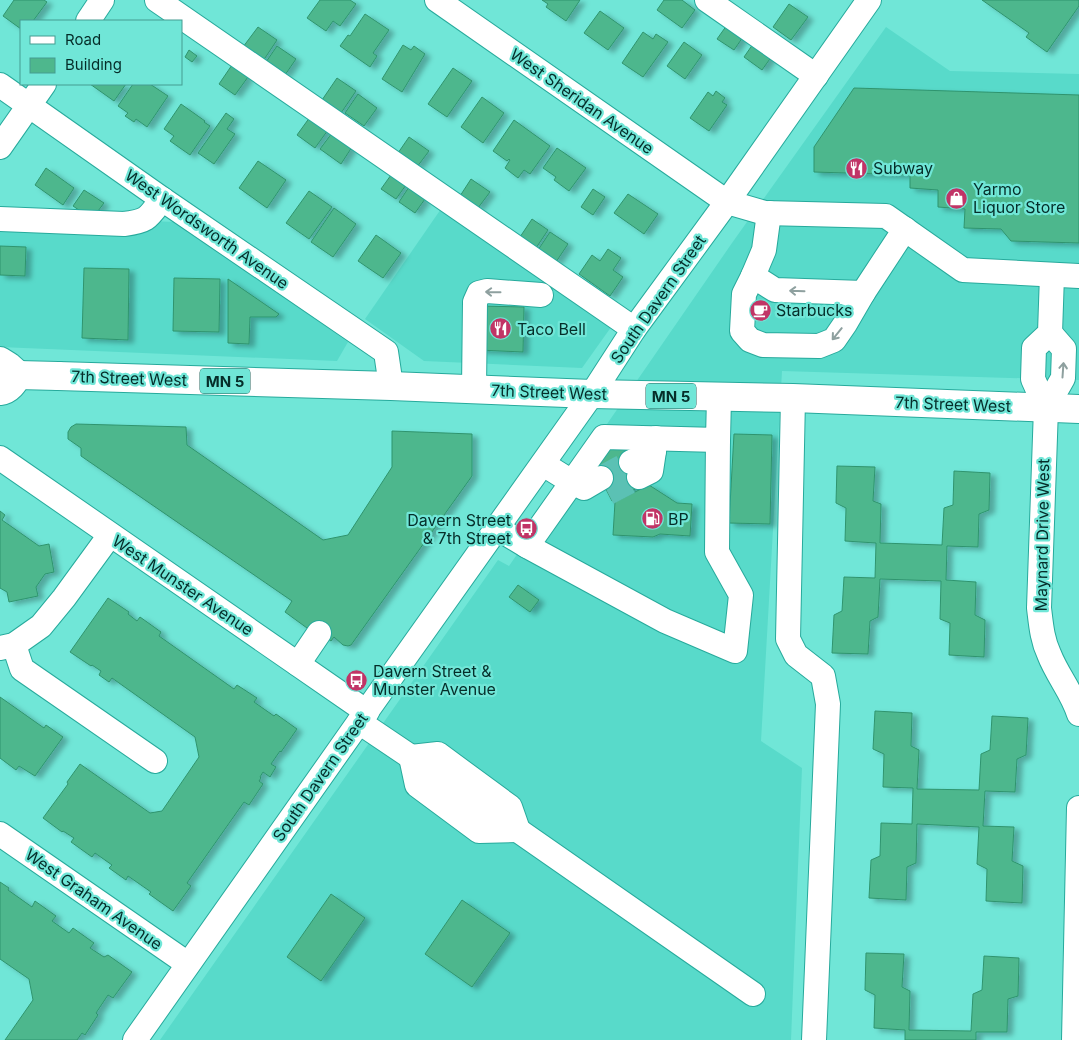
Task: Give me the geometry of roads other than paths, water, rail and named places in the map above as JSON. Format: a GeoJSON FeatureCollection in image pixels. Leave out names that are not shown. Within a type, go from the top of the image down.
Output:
{"type":"FeatureCollection","features":[{"type":"Feature","properties":{"kind":"main road","name":"7th Street West"},"geometry":{"type":"LineString","coordinates":[[6,376],[391,386],[592,394],[793,398],[1079,409]]}},
{"type":"Feature","properties":{"kind":"street"},"geometry":{"type":"LineString","coordinates":[[89,20],[102,0]]}},
{"type":"Feature","properties":{"kind":"street"},"geometry":{"type":"LineString","coordinates":[[158,0],[634,329]]}},
{"type":"Feature","properties":{"kind":"street","name":"West Sheridan Avenue"},"geometry":{"type":"LineString","coordinates":[[437,0],[727,202],[765,214],[886,216],[963,270],[1079,276]]}},
{"type":"Feature","properties":{"kind":"street"},"geometry":{"type":"LineString","coordinates":[[707,0],[816,76]]}},
{"type":"Feature","properties":{"kind":"street","name":"South Davern Street"},"geometry":{"type":"LineString","coordinates":[[135,1040],[543,464],[592,394],[634,329],[727,202],[868,0]]}},
{"type":"Feature","properties":{"kind":"street","name":"West Wordsworth Avenue"},"geometry":{"type":"LineString","coordinates":[[0,85],[162,199],[386,352],[391,386]]}},
{"type":"Feature","properties":{"kind":"street"},"geometry":{"type":"LineString","coordinates":[[0,147],[43,85]]}},
{"type":"Feature","properties":{"kind":"street"},"geometry":{"type":"LineString","coordinates":[[0,219],[124,224],[148,218],[162,199]]}},
{"type":"Feature","properties":{"kind":"street"},"geometry":{"type":"LineString","coordinates":[[769,214],[764,250],[744,294],[742,331],[750,340],[763,344],[819,346],[834,340],[905,229]]}},
{"type":"Feature","properties":{"kind":"street"},"geometry":{"type":"LineString","coordinates":[[1046,408],[1033,379],[1034,348],[1050,333],[1052,275]]}},
{"type":"Feature","properties":{"kind":"street"},"geometry":{"type":"LineString","coordinates":[[753,276],[775,290],[863,293]]}},
{"type":"Feature","properties":{"kind":"street"},"geometry":{"type":"LineString","coordinates":[[474,390],[475,302],[479,294],[487,291],[541,295]]}},
{"type":"Feature","properties":{"kind":"street"},"geometry":{"type":"LineString","coordinates":[[497,528],[526,546],[665,621],[735,651],[741,595],[717,552],[719,396]]}},
{"type":"Feature","properties":{"kind":"street"},"geometry":{"type":"LineString","coordinates":[[793,398],[788,639],[796,655],[823,676],[828,704],[814,1040]]}},
{"type":"Feature","properties":{"kind":"street","name":"Maynard Drive West"},"geometry":{"type":"LineString","coordinates":[[1046,408],[1039,608],[1043,638],[1049,656],[1075,702],[1079,714]]}},
{"type":"Feature","properties":{"kind":"street"},"geometry":{"type":"LineString","coordinates":[[526,546],[591,485],[604,437],[655,445],[718,440]]}},
{"type":"Feature","properties":{"kind":"street"},"geometry":{"type":"LineString","coordinates":[[635,469],[655,445]]}},
{"type":"Feature","properties":{"kind":"street","name":"West Munster Avenue"},"geometry":{"type":"LineString","coordinates":[[0,458],[298,664],[411,757]]}},
{"type":"Feature","properties":{"kind":"street"},"geometry":{"type":"LineString","coordinates":[[543,464],[591,485]]}},
{"type":"Feature","properties":{"kind":"street"},"geometry":{"type":"LineString","coordinates":[[110,535],[41,626],[7,647],[22,669],[155,761]]}},
{"type":"Feature","properties":{"kind":"street"},"geometry":{"type":"LineString","coordinates":[[298,664],[319,634]]}},
{"type":"Feature","properties":{"kind":"street"},"geometry":{"type":"LineString","coordinates":[[518,830],[479,831],[417,785],[411,757],[438,754],[510,807],[518,830],[753,994]]}},
{"type":"Feature","properties":{"kind":"street"},"geometry":{"type":"LineString","coordinates":[[1074,1040],[1079,808]]}},
{"type":"Feature","properties":{"kind":"street","name":"West Graham Avenue"},"geometry":{"type":"LineString","coordinates":[[0,834],[188,964]]}},
{"type":"Feature","properties":{"kind":"tunnel"},"geometry":{"type":"LineString","coordinates":[[601,478],[631,462]]}},
{"type":"Feature","properties":{"kind":"tunnel"},"geometry":{"type":"LineString","coordinates":[[608,493],[639,477]]}},
{"type":"Feature","properties":{"kind":"place","name":"Subway"},"geometry":{"type":"Point","coordinates":[857,168]}},
{"type":"Feature","properties":{"kind":"place","name":"Yarmo Liquor Store"},"geometry":{"type":"Point","coordinates":[957,198]}},
{"type":"Feature","properties":{"kind":"place","name":"Starbucks"},"geometry":{"type":"Point","coordinates":[760,310]}},
{"type":"Feature","properties":{"kind":"place","name":"Taco Bell"},"geometry":{"type":"Point","coordinates":[501,329]}},
{"type":"Feature","properties":{"kind":"place","name":"BP"},"geometry":{"type":"Point","coordinates":[652,519]}},
{"type":"Feature","properties":{"kind":"place","name":"Davern Street & 7th Street"},"geometry":{"type":"Point","coordinates":[527,529]}},
{"type":"Feature","properties":{"kind":"place","name":"Davern Street & Munster Avenue"},"geometry":{"type":"Point","coordinates":[357,680]}}]}
